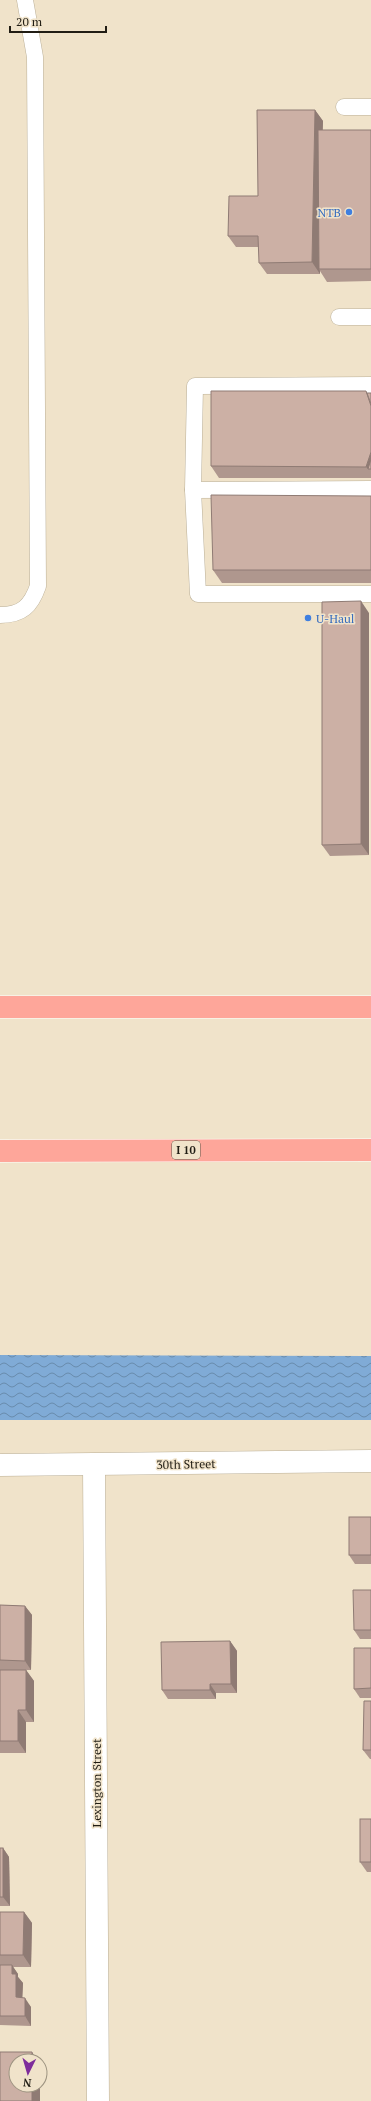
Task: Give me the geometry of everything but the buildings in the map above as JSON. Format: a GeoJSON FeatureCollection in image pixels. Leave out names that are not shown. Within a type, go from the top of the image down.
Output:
{"type":"FeatureCollection","features":[{"type":"Feature","properties":{"kind":"highway"},"geometry":{"type":"LineString","coordinates":[[0,1007],[371,1007]]}},
{"type":"Feature","properties":{"kind":"highway","name":"I 10"},"geometry":{"type":"LineString","coordinates":[[0,1151],[371,1150]]}},
{"type":"Feature","properties":{"kind":"street","name":"30th Street"},"geometry":{"type":"LineString","coordinates":[[0,1465],[371,1462]]}},
{"type":"Feature","properties":{"kind":"street","name":"Lexington Street"},"geometry":{"type":"LineString","coordinates":[[94,1465],[98,2101]]}},
{"type":"Feature","properties":{"kind":"lane"},"geometry":{"type":"LineString","coordinates":[[0,615],[12,615],[25,608],[34,598],[38,586],[35,57],[25,0]]}},
{"type":"Feature","properties":{"kind":"lane"},"geometry":{"type":"LineString","coordinates":[[344,107],[371,107]]}},
{"type":"Feature","properties":{"kind":"lane"},"geometry":{"type":"LineString","coordinates":[[339,317],[371,317]]}},
{"type":"Feature","properties":{"kind":"lane"},"geometry":{"type":"LineString","coordinates":[[371,385],[195,386],[193,490],[198,594],[371,594]]}},
{"type":"Feature","properties":{"kind":"lane"},"geometry":{"type":"LineString","coordinates":[[193,490],[371,489]]}},
{"type":"Feature","properties":{"kind":"water"},"geometry":{"type":"Polygon","coordinates":[[[0,1355],[371,1356],[371,1420],[0,1420],[0,1355]]]}},
{"type":"Feature","properties":{"kind":"place","name":"NTB"},"geometry":{"type":"Point","coordinates":[349,212]}},
{"type":"Feature","properties":{"kind":"place","name":"U-Haul"},"geometry":{"type":"Point","coordinates":[308,618]}}]}
